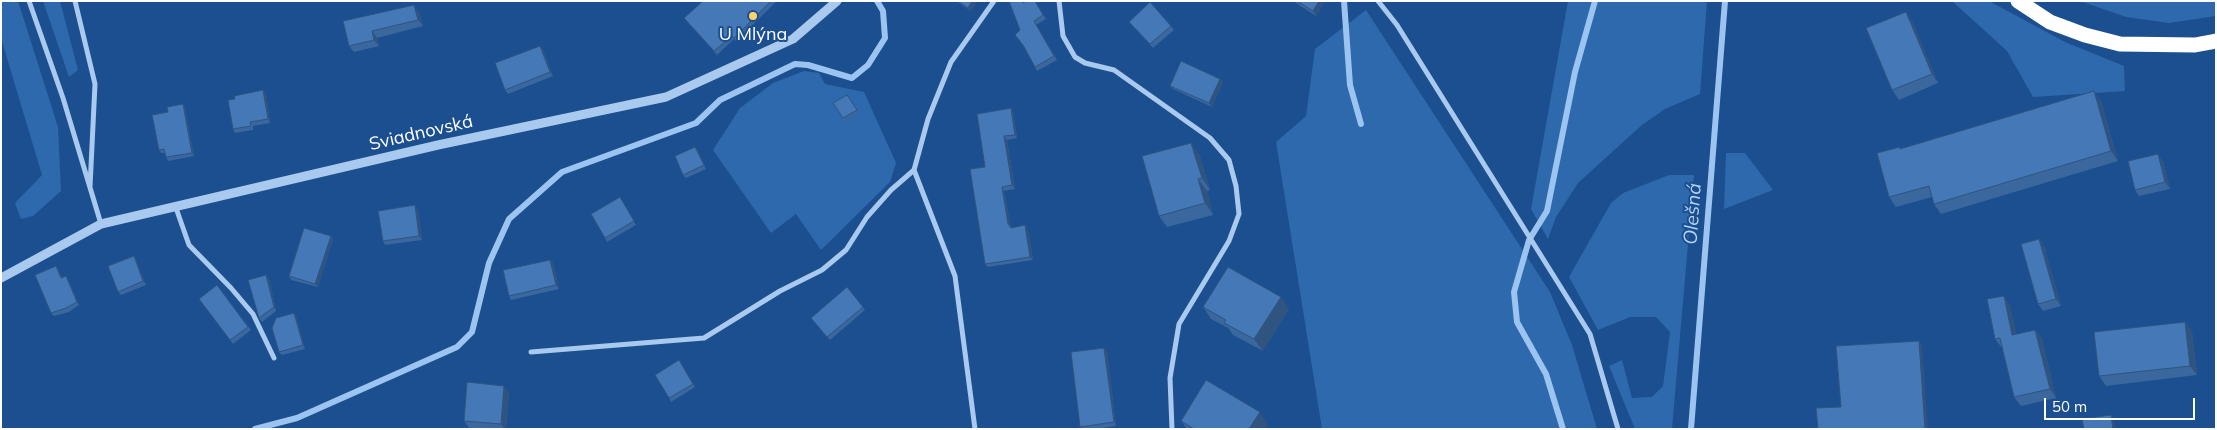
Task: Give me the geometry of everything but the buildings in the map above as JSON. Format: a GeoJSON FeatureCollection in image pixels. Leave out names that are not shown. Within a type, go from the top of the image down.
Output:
{"type":"FeatureCollection","features":[{"type":"Feature","properties":{"kind":"highway"},"geometry":{"type":"LineString","coordinates":[[2018,1],[2050,22],[2085,35],[2120,44],[2195,45],[2216,41]]}},
{"type":"Feature","properties":{"kind":"street"},"geometry":{"type":"LineString","coordinates":[[29,1],[63,98],[100,224]]}},
{"type":"Feature","properties":{"kind":"street"},"geometry":{"type":"LineString","coordinates":[[75,1],[95,84],[90,193]]}},
{"type":"Feature","properties":{"kind":"street","name":"Sviadnovská"},"geometry":{"type":"LineString","coordinates":[[1,278],[100,224],[438,146],[666,97],[793,39],[837,1]]}},
{"type":"Feature","properties":{"kind":"street"},"geometry":{"type":"LineString","coordinates":[[531,352],[704,338],[780,291],[822,270],[846,250],[867,217],[891,190],[914,170],[928,119],[951,62],[994,1]]}},
{"type":"Feature","properties":{"kind":"street"},"geometry":{"type":"LineString","coordinates":[[1059,1],[1063,36],[1075,57],[1085,63],[1114,70],[1210,138],[1229,160],[1236,186],[1239,214],[1229,241],[1180,324],[1170,378],[1172,429]]}},
{"type":"Feature","properties":{"kind":"street"},"geometry":{"type":"LineString","coordinates":[[1378,1],[1402,34],[1590,334],[1618,429]]}},
{"type":"Feature","properties":{"kind":"street"},"geometry":{"type":"LineString","coordinates":[[914,170],[955,276],[974,429]]}},
{"type":"Feature","properties":{"kind":"street"},"geometry":{"type":"LineString","coordinates":[[176,208],[189,245],[231,288],[253,314],[274,358]]}},
{"type":"Feature","properties":{"kind":"shaded area"},"geometry":{"type":"Polygon","coordinates":[[[1,1],[18,1],[58,127],[61,191],[33,216],[21,219],[15,203],[42,175],[1,38],[1,1]]]}},
{"type":"Feature","properties":{"kind":"shaded area"},"geometry":{"type":"Polygon","coordinates":[[[43,1],[60,1],[78,70],[69,77],[43,1]]]}},
{"type":"Feature","properties":{"kind":"shaded area"},"geometry":{"type":"Polygon","coordinates":[[[1568,1],[1707,1],[1700,94],[1665,109],[1642,125],[1578,183],[1556,217],[1548,239],[1531,209],[1568,1]]]}},
{"type":"Feature","properties":{"kind":"shaded area"},"geometry":{"type":"Polygon","coordinates":[[[1952,1],[1989,1],[2065,42],[2124,66],[2125,91],[2033,97],[2007,51],[1952,1]]]}},
{"type":"Feature","properties":{"kind":"shaded area"},"geometry":{"type":"Polygon","coordinates":[[[2080,1],[2216,1],[2216,16],[2169,23],[2126,17],[2080,1]]]}},
{"type":"Feature","properties":{"kind":"shaded area"},"geometry":{"type":"Polygon","coordinates":[[[1366,10],[1550,292],[1572,345],[1597,429],[1322,429],[1276,142],[1306,116],[1315,49],[1366,10]]]}},
{"type":"Feature","properties":{"kind":"shaded area"},"geometry":{"type":"Polygon","coordinates":[[[804,71],[819,73],[825,84],[864,92],[896,163],[890,182],[821,250],[796,214],[771,233],[713,150],[740,108],[773,83],[804,71]]]}},
{"type":"Feature","properties":{"kind":"shaded area"},"geometry":{"type":"Polygon","coordinates":[[[1726,153],[1745,153],[1773,190],[1724,209],[1726,153]]]}},
{"type":"Feature","properties":{"kind":"shaded area"},"geometry":{"type":"Polygon","coordinates":[[[1669,175],[1694,175],[1672,429],[1635,429],[1609,366],[1622,360],[1632,398],[1652,397],[1663,386],[1670,332],[1656,317],[1630,317],[1598,330],[1569,277],[1611,203],[1623,193],[1669,175]]]}},
{"type":"Feature","properties":{"kind":"waterway"},"geometry":{"type":"LineString","coordinates":[[255,429],[297,418],[457,347],[472,332],[489,263],[509,219],[562,172],[696,123],[720,100],[795,64],[808,65],[852,78],[868,65],[885,38],[883,11],[877,1]]}},
{"type":"Feature","properties":{"kind":"waterway"},"geometry":{"type":"LineString","coordinates":[[1344,1],[1350,85],[1361,124]]}},
{"type":"Feature","properties":{"kind":"waterway"},"geometry":{"type":"LineString","coordinates":[[1563,429],[1546,374],[1517,322],[1514,292],[1529,240],[1547,211],[1575,72],[1595,1]]}},
{"type":"Feature","properties":{"kind":"waterway","name":"Olešná"},"geometry":{"type":"LineString","coordinates":[[1691,429],[1725,1]]}},
{"type":"Feature","properties":{"kind":"place","name":"U Mlýna"},"geometry":{"type":"Point","coordinates":[753,16]}}]}
